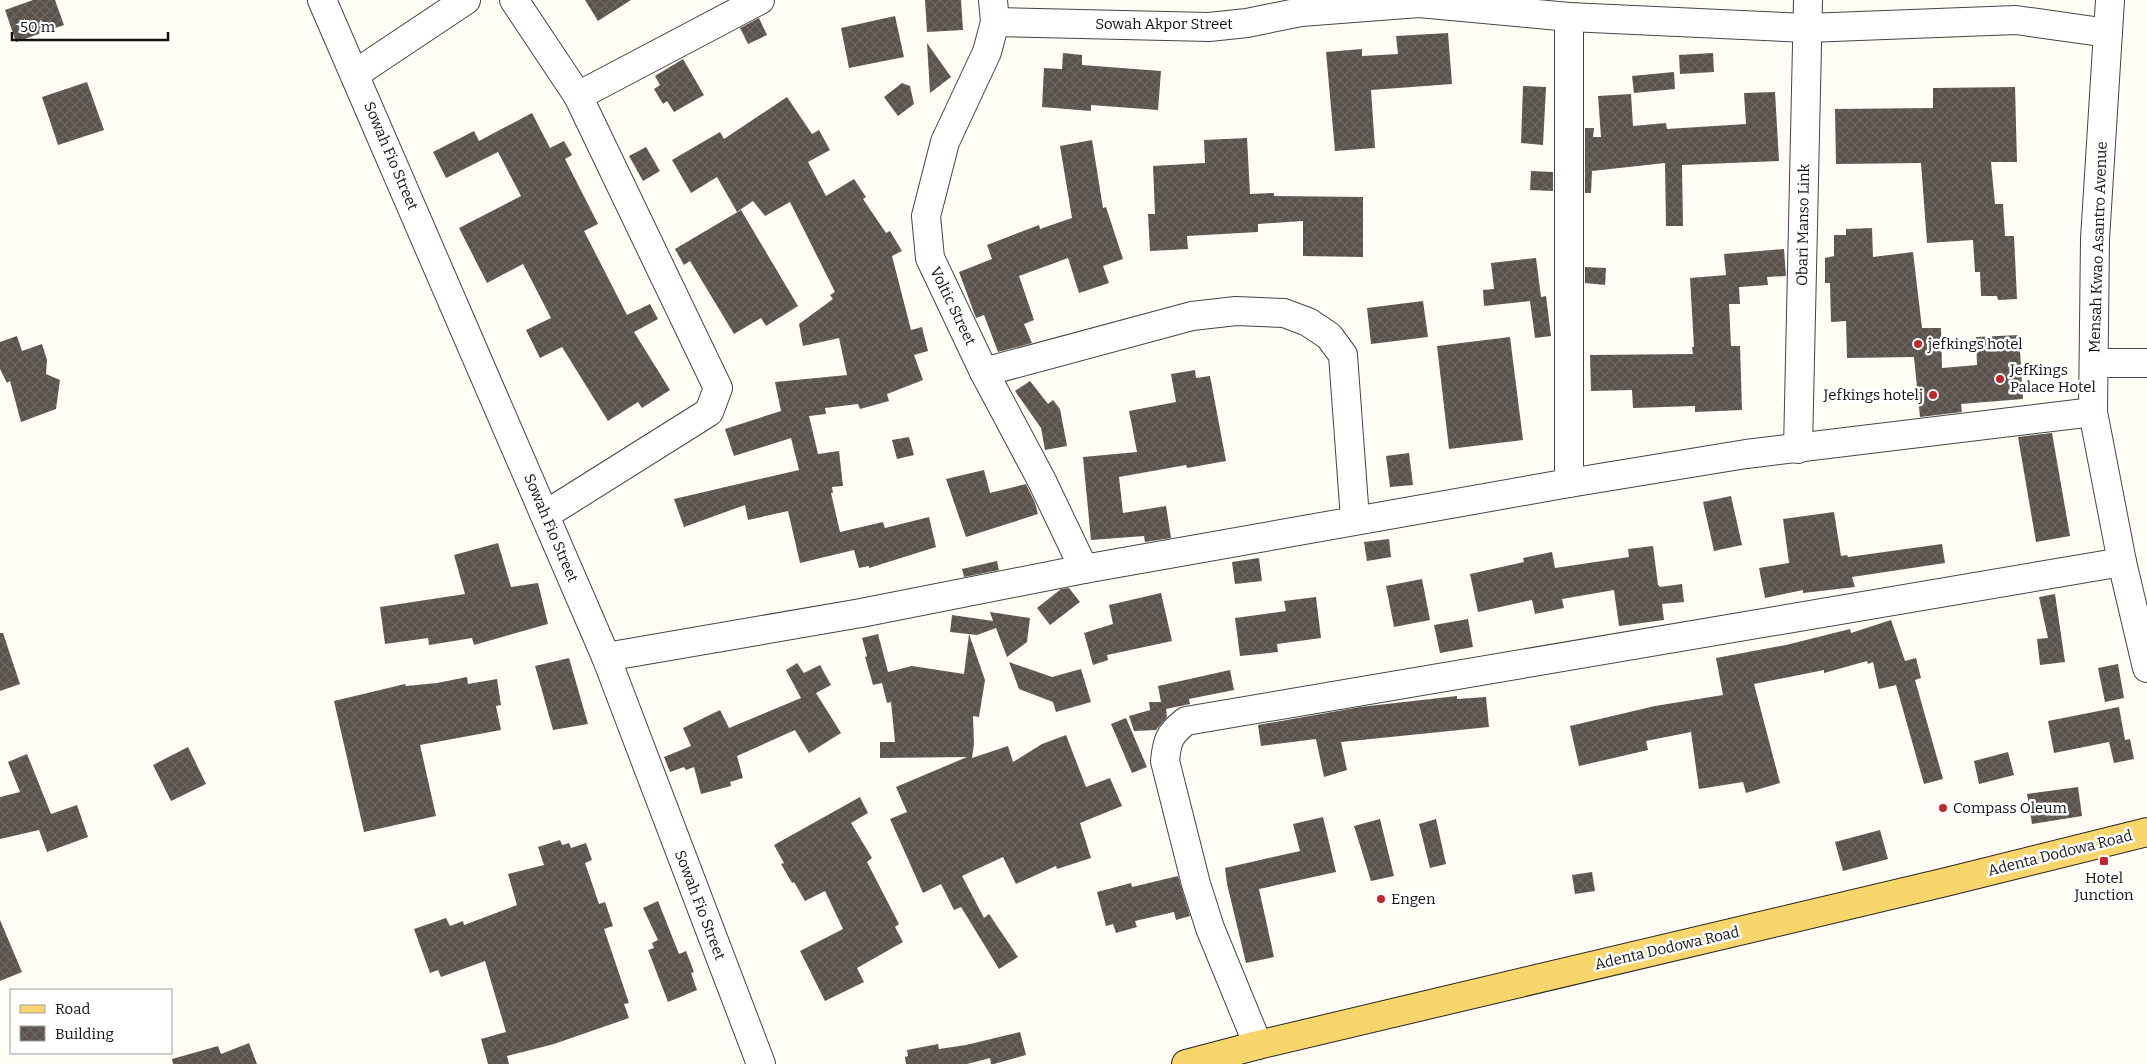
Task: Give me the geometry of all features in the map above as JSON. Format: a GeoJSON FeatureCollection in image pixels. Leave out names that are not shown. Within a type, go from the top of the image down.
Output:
{"type":"FeatureCollection","features":[{"type":"Feature","properties":{"kind":"main road","name":"Adenta Dodowa Road"},"geometry":{"type":"LineString","coordinates":[[1186,1064],[1258,1045],[1938,884],[2147,832]]}},
{"type":"Feature","properties":{"kind":"street","name":"Sowah Fio Street"},"geometry":{"type":"LineString","coordinates":[[322,0],[606,657],[761,1064]]}},
{"type":"Feature","properties":{"kind":"street"},"geometry":{"type":"LineString","coordinates":[[355,74],[466,0]]}},
{"type":"Feature","properties":{"kind":"street"},"geometry":{"type":"LineString","coordinates":[[514,0],[578,96],[718,388],[709,412],[545,515]]}},
{"type":"Feature","properties":{"kind":"street"},"geometry":{"type":"LineString","coordinates":[[578,96],[760,0]]}},
{"type":"Feature","properties":{"kind":"street","name":"Obari Manso Link"},"geometry":{"type":"LineString","coordinates":[[1798,449],[1808,0]]}},
{"type":"Feature","properties":{"kind":"street","name":"Mensah Kwao Asantro Avenue"},"geometry":{"type":"LineString","coordinates":[[2110,0],[2095,239],[2093,412],[2122,562],[2147,668]]}},
{"type":"Feature","properties":{"kind":"street","name":"Sowah Akpor Street"},"geometry":{"type":"LineString","coordinates":[[994,11],[1209,27],[1247,23],[1302,6],[1419,3],[1570,17],[1807,28],[2016,10],[2108,32]]}},
{"type":"Feature","properties":{"kind":"street","name":"Voltic Street"},"geometry":{"type":"LineString","coordinates":[[994,11],[987,52],[945,142],[926,216],[930,258],[984,372],[1041,479],[1084,569]]}},
{"type":"Feature","properties":{"kind":"street"},"geometry":{"type":"LineString","coordinates":[[1568,483],[1570,17]]}},
{"type":"Feature","properties":{"kind":"street"},"geometry":{"type":"LineString","coordinates":[[984,372],[1192,316],[1236,311],[1265,312],[1284,313],[1308,322],[1329,336],[1343,355],[1355,520]]}},
{"type":"Feature","properties":{"kind":"street"},"geometry":{"type":"LineString","coordinates":[[2094,363],[2147,363]]}},
{"type":"Feature","properties":{"kind":"street"},"geometry":{"type":"LineString","coordinates":[[606,657],[861,613],[1084,569],[1568,483],[1746,454],[2093,412]]}},
{"type":"Feature","properties":{"kind":"street"},"geometry":{"type":"LineString","coordinates":[[1258,1045],[1224,967],[1210,928],[1196,884],[1165,761],[1167,742],[1175,729],[1186,722],[2122,562]]}},
{"type":"Feature","properties":{"kind":"building"},"geometry":{"type":"Polygon","coordinates":[[[33,0],[55,0],[64,25],[16,42],[5,10],[33,0]]]}},
{"type":"Feature","properties":{"kind":"building"},"geometry":{"type":"Polygon","coordinates":[[[585,0],[631,0],[598,21],[585,0]]]}},
{"type":"Feature","properties":{"kind":"building"},"geometry":{"type":"Polygon","coordinates":[[[925,0],[961,0],[963,30],[927,32],[925,0]]]}},
{"type":"Feature","properties":{"kind":"building"},"geometry":{"type":"Polygon","coordinates":[[[895,16],[904,57],[849,68],[841,28],[895,16]]]}},
{"type":"Feature","properties":{"kind":"building"},"geometry":{"type":"Polygon","coordinates":[[[759,18],[767,35],[748,44],[740,28],[759,18]]]}},
{"type":"Feature","properties":{"kind":"building"},"geometry":{"type":"Polygon","coordinates":[[[1448,33],[1452,84],[1371,90],[1375,148],[1335,151],[1326,52],[1362,49],[1362,56],[1398,54],[1396,36],[1448,33]]]}},
{"type":"Feature","properties":{"kind":"building"},"geometry":{"type":"Polygon","coordinates":[[[927,43],[951,77],[930,93],[927,43]]]}},
{"type":"Feature","properties":{"kind":"building"},"geometry":{"type":"Polygon","coordinates":[[[1063,53],[1082,55],[1082,65],[1161,71],[1158,110],[1091,105],[1091,111],[1042,107],[1044,68],[1062,69],[1063,53]]]}},
{"type":"Feature","properties":{"kind":"building"},"geometry":{"type":"Polygon","coordinates":[[[1713,53],[1714,72],[1680,74],[1679,55],[1713,53]]]}},
{"type":"Feature","properties":{"kind":"building"},"geometry":{"type":"Polygon","coordinates":[[[683,59],[704,95],[674,112],[667,101],[663,104],[654,89],[660,85],[655,76],[683,59]]]}},
{"type":"Feature","properties":{"kind":"building"},"geometry":{"type":"Polygon","coordinates":[[[1674,72],[1675,89],[1634,93],[1632,76],[1674,72]]]}},
{"type":"Feature","properties":{"kind":"building"},"geometry":{"type":"Polygon","coordinates":[[[87,82],[104,130],[58,145],[42,97],[87,82]]]}},
{"type":"Feature","properties":{"kind":"building"},"geometry":{"type":"Polygon","coordinates":[[[902,83],[910,86],[914,104],[898,116],[884,97],[902,83]]]}},
{"type":"Feature","properties":{"kind":"building"},"geometry":{"type":"Polygon","coordinates":[[[1523,86],[1546,87],[1543,145],[1521,143],[1523,86]]]}},
{"type":"Feature","properties":{"kind":"building"},"geometry":{"type":"Polygon","coordinates":[[[2015,87],[2017,162],[1991,162],[1995,204],[2003,204],[2005,236],[2014,236],[2017,299],[1998,300],[1997,296],[1981,296],[1980,272],[1975,272],[1973,240],[1927,243],[1921,163],[1836,164],[1835,109],[1933,108],[1933,88],[2015,87]]]}},
{"type":"Feature","properties":{"kind":"building"},"geometry":{"type":"Polygon","coordinates":[[[1775,92],[1779,161],[1682,165],[1683,226],[1666,226],[1665,163],[1592,171],[1591,193],[1585,193],[1585,128],[1594,128],[1593,137],[1601,137],[1598,96],[1631,94],[1633,126],[1666,123],[1667,129],[1746,124],[1744,93],[1775,92]]]}},
{"type":"Feature","properties":{"kind":"building"},"geometry":{"type":"Polygon","coordinates":[[[787,97],[812,134],[819,130],[830,150],[808,162],[826,196],[854,179],[866,197],[863,199],[886,233],[890,231],[902,251],[892,256],[911,330],[922,327],[928,351],[914,355],[923,380],[887,394],[889,401],[860,409],[858,404],[825,408],[826,414],[809,416],[818,454],[839,451],[843,486],[832,487],[833,493],[831,493],[840,532],[883,522],[885,528],[929,517],[936,547],[869,568],[869,566],[859,568],[854,550],[800,563],[788,511],[748,520],[745,505],[684,527],[674,499],[799,470],[791,438],[734,456],[725,429],[781,411],[775,382],[847,375],[839,338],[803,346],[799,324],[833,299],[830,295],[835,292],[790,202],[765,216],[753,201],[737,212],[717,177],[691,193],[672,160],[720,132],[724,139],[787,97]]]}},
{"type":"Feature","properties":{"kind":"building"},"geometry":{"type":"Polygon","coordinates":[[[532,113],[550,148],[564,141],[572,155],[565,159],[598,224],[584,231],[627,315],[650,304],[658,319],[634,332],[670,390],[642,408],[638,402],[608,421],[562,347],[540,358],[526,330],[551,318],[523,264],[487,283],[459,228],[521,196],[498,152],[446,178],[433,152],[474,131],[479,141],[532,113]]]}},
{"type":"Feature","properties":{"kind":"building"},"geometry":{"type":"Polygon","coordinates":[[[1247,138],[1250,194],[1274,193],[1274,196],[1363,197],[1363,257],[1303,256],[1303,221],[1258,224],[1258,232],[1187,236],[1188,249],[1150,251],[1148,214],[1155,214],[1153,166],[1205,163],[1204,140],[1247,138]]]}},
{"type":"Feature","properties":{"kind":"building"},"geometry":{"type":"Polygon","coordinates":[[[1092,140],[1103,208],[1106,207],[1123,259],[1103,266],[1109,283],[1079,293],[1068,258],[1019,276],[1034,320],[1024,324],[1032,343],[998,352],[984,315],[976,318],[959,272],[992,259],[987,245],[1039,225],[1040,229],[1072,218],[1060,146],[1092,140]]]}},
{"type":"Feature","properties":{"kind":"building"},"geometry":{"type":"Polygon","coordinates":[[[646,147],[660,171],[643,181],[629,156],[646,147]]]}},
{"type":"Feature","properties":{"kind":"building"},"geometry":{"type":"Polygon","coordinates":[[[1531,171],[1553,172],[1553,191],[1530,190],[1531,171]]]}},
{"type":"Feature","properties":{"kind":"building"},"geometry":{"type":"Polygon","coordinates":[[[741,210],[798,306],[766,326],[761,318],[734,334],[690,261],[684,265],[675,249],[741,210]]]}},
{"type":"Feature","properties":{"kind":"building"},"geometry":{"type":"Polygon","coordinates":[[[1872,228],[1873,257],[1913,252],[1922,328],[1941,328],[1942,368],[1977,365],[1976,337],[2019,335],[2023,399],[1961,404],[1962,412],[1920,417],[1914,357],[1847,358],[1846,321],[1831,322],[1830,283],[1825,283],[1825,258],[1834,256],[1834,235],[1846,235],[1846,229],[1872,228]]]}},
{"type":"Feature","properties":{"kind":"building"},"geometry":{"type":"Polygon","coordinates":[[[1784,249],[1786,276],[1767,277],[1768,285],[1739,287],[1740,304],[1729,304],[1731,346],[1740,346],[1742,410],[1695,412],[1695,406],[1633,408],[1632,390],[1591,391],[1590,355],[1693,354],[1690,278],[1726,275],[1724,254],[1784,249]]]}},
{"type":"Feature","properties":{"kind":"building"},"geometry":{"type":"Polygon","coordinates":[[[1536,258],[1541,297],[1546,296],[1551,336],[1535,338],[1530,301],[1484,306],[1483,290],[1494,289],[1491,263],[1536,258]]]}},
{"type":"Feature","properties":{"kind":"building"},"geometry":{"type":"Polygon","coordinates":[[[1585,267],[1606,268],[1605,285],[1585,283],[1585,267]]]}},
{"type":"Feature","properties":{"kind":"building"},"geometry":{"type":"Polygon","coordinates":[[[1423,301],[1428,337],[1371,344],[1367,308],[1423,301]]]}},
{"type":"Feature","properties":{"kind":"building"},"geometry":{"type":"Polygon","coordinates":[[[17,336],[22,351],[42,344],[47,360],[46,374],[60,380],[56,409],[21,422],[10,381],[7,383],[0,369],[0,342],[17,336]]]}},
{"type":"Feature","properties":{"kind":"building"},"geometry":{"type":"Polygon","coordinates":[[[1510,337],[1523,440],[1449,449],[1437,346],[1510,337]]]}},
{"type":"Feature","properties":{"kind":"building"},"geometry":{"type":"Polygon","coordinates":[[[1195,370],[1196,378],[1210,376],[1226,461],[1187,468],[1186,465],[1119,477],[1123,513],[1166,506],[1171,538],[1145,542],[1144,536],[1091,540],[1083,457],[1137,452],[1129,411],[1176,402],[1171,374],[1195,370]]]}},
{"type":"Feature","properties":{"kind":"building"},"geometry":{"type":"Polygon","coordinates":[[[1030,381],[1048,404],[1053,400],[1060,409],[1067,446],[1045,450],[1041,428],[1015,391],[1030,381]]]}},
{"type":"Feature","properties":{"kind":"building"},"geometry":{"type":"Polygon","coordinates":[[[2052,433],[2070,536],[2036,542],[2018,437],[2052,433]]]}},
{"type":"Feature","properties":{"kind":"building"},"geometry":{"type":"Polygon","coordinates":[[[909,437],[914,455],[897,459],[892,440],[909,437]]]}},
{"type":"Feature","properties":{"kind":"building"},"geometry":{"type":"Polygon","coordinates":[[[1409,453],[1413,485],[1390,487],[1386,456],[1409,453]]]}},
{"type":"Feature","properties":{"kind":"building"},"geometry":{"type":"Polygon","coordinates":[[[984,470],[990,493],[1026,484],[1038,514],[966,537],[946,479],[984,470]]]}},
{"type":"Feature","properties":{"kind":"building"},"geometry":{"type":"Polygon","coordinates":[[[1731,496],[1742,545],[1714,551],[1703,502],[1731,496]]]}},
{"type":"Feature","properties":{"kind":"building"},"geometry":{"type":"Polygon","coordinates":[[[1834,512],[1841,556],[1847,555],[1848,557],[1942,544],[1945,563],[1852,577],[1855,587],[1803,593],[1803,590],[1765,598],[1759,568],[1789,563],[1783,519],[1834,512]]]}},
{"type":"Feature","properties":{"kind":"building"},"geometry":{"type":"Polygon","coordinates":[[[1389,539],[1391,557],[1367,561],[1364,542],[1389,539]]]}},
{"type":"Feature","properties":{"kind":"building"},"geometry":{"type":"Polygon","coordinates":[[[498,543],[511,587],[538,583],[548,624],[474,645],[472,638],[429,645],[428,638],[385,644],[380,607],[465,594],[454,555],[498,543]]]}},
{"type":"Feature","properties":{"kind":"building"},"geometry":{"type":"Polygon","coordinates":[[[1653,546],[1658,585],[1660,587],[1682,584],[1684,602],[1662,604],[1664,620],[1619,626],[1614,590],[1562,599],[1564,608],[1535,614],[1532,600],[1478,612],[1470,574],[1524,562],[1523,558],[1552,552],[1555,568],[1629,557],[1628,549],[1653,546]]]}},
{"type":"Feature","properties":{"kind":"building"},"geometry":{"type":"Polygon","coordinates":[[[1259,558],[1262,581],[1235,584],[1232,562],[1259,558]]]}},
{"type":"Feature","properties":{"kind":"building"},"geometry":{"type":"Polygon","coordinates":[[[997,561],[999,570],[964,577],[962,569],[997,561]]]}},
{"type":"Feature","properties":{"kind":"building"},"geometry":{"type":"Polygon","coordinates":[[[1422,579],[1430,620],[1394,627],[1386,586],[1422,579]]]}},
{"type":"Feature","properties":{"kind":"building"},"geometry":{"type":"Polygon","coordinates":[[[1069,588],[1080,602],[1050,625],[1037,608],[1061,589],[1069,588]]]}},
{"type":"Feature","properties":{"kind":"building"},"geometry":{"type":"Polygon","coordinates":[[[1161,593],[1172,641],[1107,655],[1108,660],[1093,665],[1084,633],[1113,624],[1109,605],[1161,593]]]}},
{"type":"Feature","properties":{"kind":"building"},"geometry":{"type":"Polygon","coordinates":[[[2055,594],[2065,662],[2040,665],[2037,639],[2048,638],[2039,597],[2055,594]]]}},
{"type":"Feature","properties":{"kind":"building"},"geometry":{"type":"Polygon","coordinates":[[[1316,597],[1321,638],[1277,644],[1278,652],[1240,656],[1235,618],[1286,611],[1284,601],[1316,597]]]}},
{"type":"Feature","properties":{"kind":"building"},"geometry":{"type":"Polygon","coordinates":[[[990,612],[1030,618],[1027,642],[1007,657],[996,628],[977,635],[950,632],[952,615],[993,621],[990,612]]]}},
{"type":"Feature","properties":{"kind":"building"},"geometry":{"type":"Polygon","coordinates":[[[1468,619],[1473,647],[1440,653],[1434,625],[1468,619]]]}},
{"type":"Feature","properties":{"kind":"building"},"geometry":{"type":"Polygon","coordinates":[[[1891,620],[1905,661],[1916,658],[1921,678],[1915,680],[1943,779],[1924,784],[1896,685],[1879,689],[1873,662],[1868,664],[1867,661],[1824,673],[1824,670],[1754,684],[1780,783],[1746,793],[1743,782],[1699,789],[1691,732],[1646,741],[1648,750],[1579,766],[1570,726],[1655,706],[1723,695],[1716,658],[1786,645],[1850,629],[1851,633],[1891,620]]]}},
{"type":"Feature","properties":{"kind":"building"},"geometry":{"type":"Polygon","coordinates":[[[0,633],[3,633],[20,684],[0,691],[0,633]]]}},
{"type":"Feature","properties":{"kind":"building"},"geometry":{"type":"Polygon","coordinates":[[[878,634],[888,672],[912,666],[964,674],[969,634],[985,680],[979,717],[973,716],[974,744],[972,758],[1008,746],[1013,762],[1042,744],[1066,735],[1086,787],[1110,778],[1122,806],[1080,823],[1091,858],[1057,869],[1056,866],[1016,884],[1003,857],[962,876],[984,918],[989,914],[1018,957],[999,969],[961,907],[954,910],[941,884],[923,893],[890,819],[907,812],[896,787],[967,757],[880,758],[880,742],[895,742],[891,702],[887,703],[882,683],[873,685],[862,638],[878,634]]]}},
{"type":"Feature","properties":{"kind":"building"},"geometry":{"type":"Polygon","coordinates":[[[569,658],[588,724],[553,730],[535,666],[569,658]]]}},
{"type":"Feature","properties":{"kind":"building"},"geometry":{"type":"Polygon","coordinates":[[[1009,662],[1052,677],[1081,669],[1091,702],[1056,712],[1053,702],[1019,689],[1009,662]]]}},
{"type":"Feature","properties":{"kind":"building"},"geometry":{"type":"Polygon","coordinates":[[[797,663],[804,673],[820,665],[831,685],[816,693],[841,733],[809,753],[795,730],[737,756],[743,778],[730,782],[731,786],[701,794],[694,767],[686,770],[684,767],[670,772],[664,757],[691,746],[683,728],[720,710],[729,728],[801,698],[786,670],[797,663]]]}},
{"type":"Feature","properties":{"kind":"building"},"geometry":{"type":"Polygon","coordinates":[[[2118,664],[2124,698],[2105,702],[2098,668],[2118,664]]]}},
{"type":"Feature","properties":{"kind":"building"},"geometry":{"type":"Polygon","coordinates":[[[1230,670],[1234,690],[1189,699],[1190,704],[1166,709],[1167,717],[1156,730],[1134,731],[1129,716],[1150,710],[1149,702],[1161,702],[1158,686],[1230,670]]]}},
{"type":"Feature","properties":{"kind":"building"},"geometry":{"type":"Polygon","coordinates":[[[467,677],[468,684],[497,679],[501,705],[496,706],[501,730],[420,745],[436,816],[364,832],[334,701],[405,684],[406,686],[437,683],[467,677]]]}},
{"type":"Feature","properties":{"kind":"building"},"geometry":{"type":"Polygon","coordinates":[[[1457,696],[1457,699],[1486,697],[1489,727],[1341,742],[1347,770],[1324,777],[1316,739],[1261,746],[1258,725],[1360,707],[1457,696]]]}},
{"type":"Feature","properties":{"kind":"building"},"geometry":{"type":"Polygon","coordinates":[[[2119,707],[2125,740],[2130,739],[2134,759],[2114,763],[2109,742],[2054,753],[2048,721],[2119,707]]]}},
{"type":"Feature","properties":{"kind":"building"},"geometry":{"type":"Polygon","coordinates":[[[1126,718],[1147,767],[1132,773],[1111,724],[1126,718]]]}},
{"type":"Feature","properties":{"kind":"building"},"geometry":{"type":"Polygon","coordinates":[[[188,747],[206,784],[171,801],[153,765],[188,747]]]}},
{"type":"Feature","properties":{"kind":"building"},"geometry":{"type":"Polygon","coordinates":[[[2008,752],[2014,775],[1979,784],[1974,761],[2008,752]]]}},
{"type":"Feature","properties":{"kind":"building"},"geometry":{"type":"Polygon","coordinates":[[[27,754],[51,814],[77,805],[88,837],[47,852],[39,830],[0,839],[0,797],[20,792],[8,762],[27,754]]]}},
{"type":"Feature","properties":{"kind":"building"},"geometry":{"type":"Polygon","coordinates":[[[2078,787],[2082,816],[2032,824],[2027,794],[2078,787]]]}},
{"type":"Feature","properties":{"kind":"building"},"geometry":{"type":"Polygon","coordinates":[[[860,797],[868,813],[851,823],[872,858],[867,862],[899,924],[895,927],[903,942],[857,968],[864,982],[825,1001],[800,951],[843,929],[825,891],[805,901],[781,864],[784,863],[774,845],[860,797]]]}},
{"type":"Feature","properties":{"kind":"building"},"geometry":{"type":"Polygon","coordinates":[[[1323,817],[1336,872],[1259,889],[1274,957],[1246,963],[1227,884],[1225,868],[1300,851],[1293,824],[1323,817]]]}},
{"type":"Feature","properties":{"kind":"building"},"geometry":{"type":"Polygon","coordinates":[[[1380,819],[1394,876],[1371,881],[1354,826],[1380,819]]]}},
{"type":"Feature","properties":{"kind":"building"},"geometry":{"type":"Polygon","coordinates":[[[1436,819],[1446,864],[1430,868],[1419,824],[1436,819]]]}},
{"type":"Feature","properties":{"kind":"building"},"geometry":{"type":"Polygon","coordinates":[[[1880,830],[1888,859],[1843,871],[1835,842],[1880,830]]]}},
{"type":"Feature","properties":{"kind":"building"},"geometry":{"type":"Polygon","coordinates":[[[560,840],[562,845],[569,843],[571,848],[586,843],[592,860],[585,863],[599,904],[605,902],[613,926],[604,929],[629,1003],[624,1004],[629,1018],[554,1044],[507,1056],[509,1064],[488,1064],[481,1039],[506,1032],[485,961],[441,977],[438,970],[430,973],[414,929],[446,918],[450,926],[463,921],[464,925],[517,905],[508,874],[544,865],[538,847],[560,840]]]}},
{"type":"Feature","properties":{"kind":"building"},"geometry":{"type":"Polygon","coordinates":[[[1592,872],[1595,891],[1575,894],[1572,875],[1592,872]]]}},
{"type":"Feature","properties":{"kind":"building"},"geometry":{"type":"Polygon","coordinates":[[[1178,876],[1190,916],[1176,920],[1174,912],[1135,921],[1137,927],[1116,933],[1113,924],[1106,926],[1097,892],[1131,883],[1132,887],[1178,876]]]}},
{"type":"Feature","properties":{"kind":"building"},"geometry":{"type":"Polygon","coordinates":[[[658,901],[679,954],[686,951],[694,972],[691,973],[697,990],[668,1002],[648,950],[654,948],[652,943],[658,940],[643,908],[658,901]]]}},
{"type":"Feature","properties":{"kind":"building"},"geometry":{"type":"Polygon","coordinates":[[[0,920],[22,972],[0,981],[0,920]]]}},
{"type":"Feature","properties":{"kind":"building"},"geometry":{"type":"Polygon","coordinates":[[[1020,1032],[1026,1055],[994,1064],[991,1064],[990,1058],[967,1064],[906,1064],[907,1050],[938,1044],[939,1049],[966,1045],[1020,1032]]]}},
{"type":"Feature","properties":{"kind":"building"},"geometry":{"type":"Polygon","coordinates":[[[249,1043],[257,1064],[173,1064],[172,1059],[218,1046],[221,1054],[249,1043]]]}},
{"type":"Feature","properties":{"kind":"place","name":"jefkings hotel"},"geometry":{"type":"Point","coordinates":[1918,344]}},
{"type":"Feature","properties":{"kind":"place","name":"JefKings Palace Hotel"},"geometry":{"type":"Point","coordinates":[2000,379]}},
{"type":"Feature","properties":{"kind":"place","name":"Jefkings hotelj"},"geometry":{"type":"Point","coordinates":[1933,395]}},
{"type":"Feature","properties":{"kind":"place","name":"Compass Oleum"},"geometry":{"type":"Point","coordinates":[1943,808]}},
{"type":"Feature","properties":{"kind":"place","name":"Hotel Junction"},"geometry":{"type":"Point","coordinates":[2104,861]}},
{"type":"Feature","properties":{"kind":"place","name":"Engen"},"geometry":{"type":"Point","coordinates":[1381,899]}}]}
